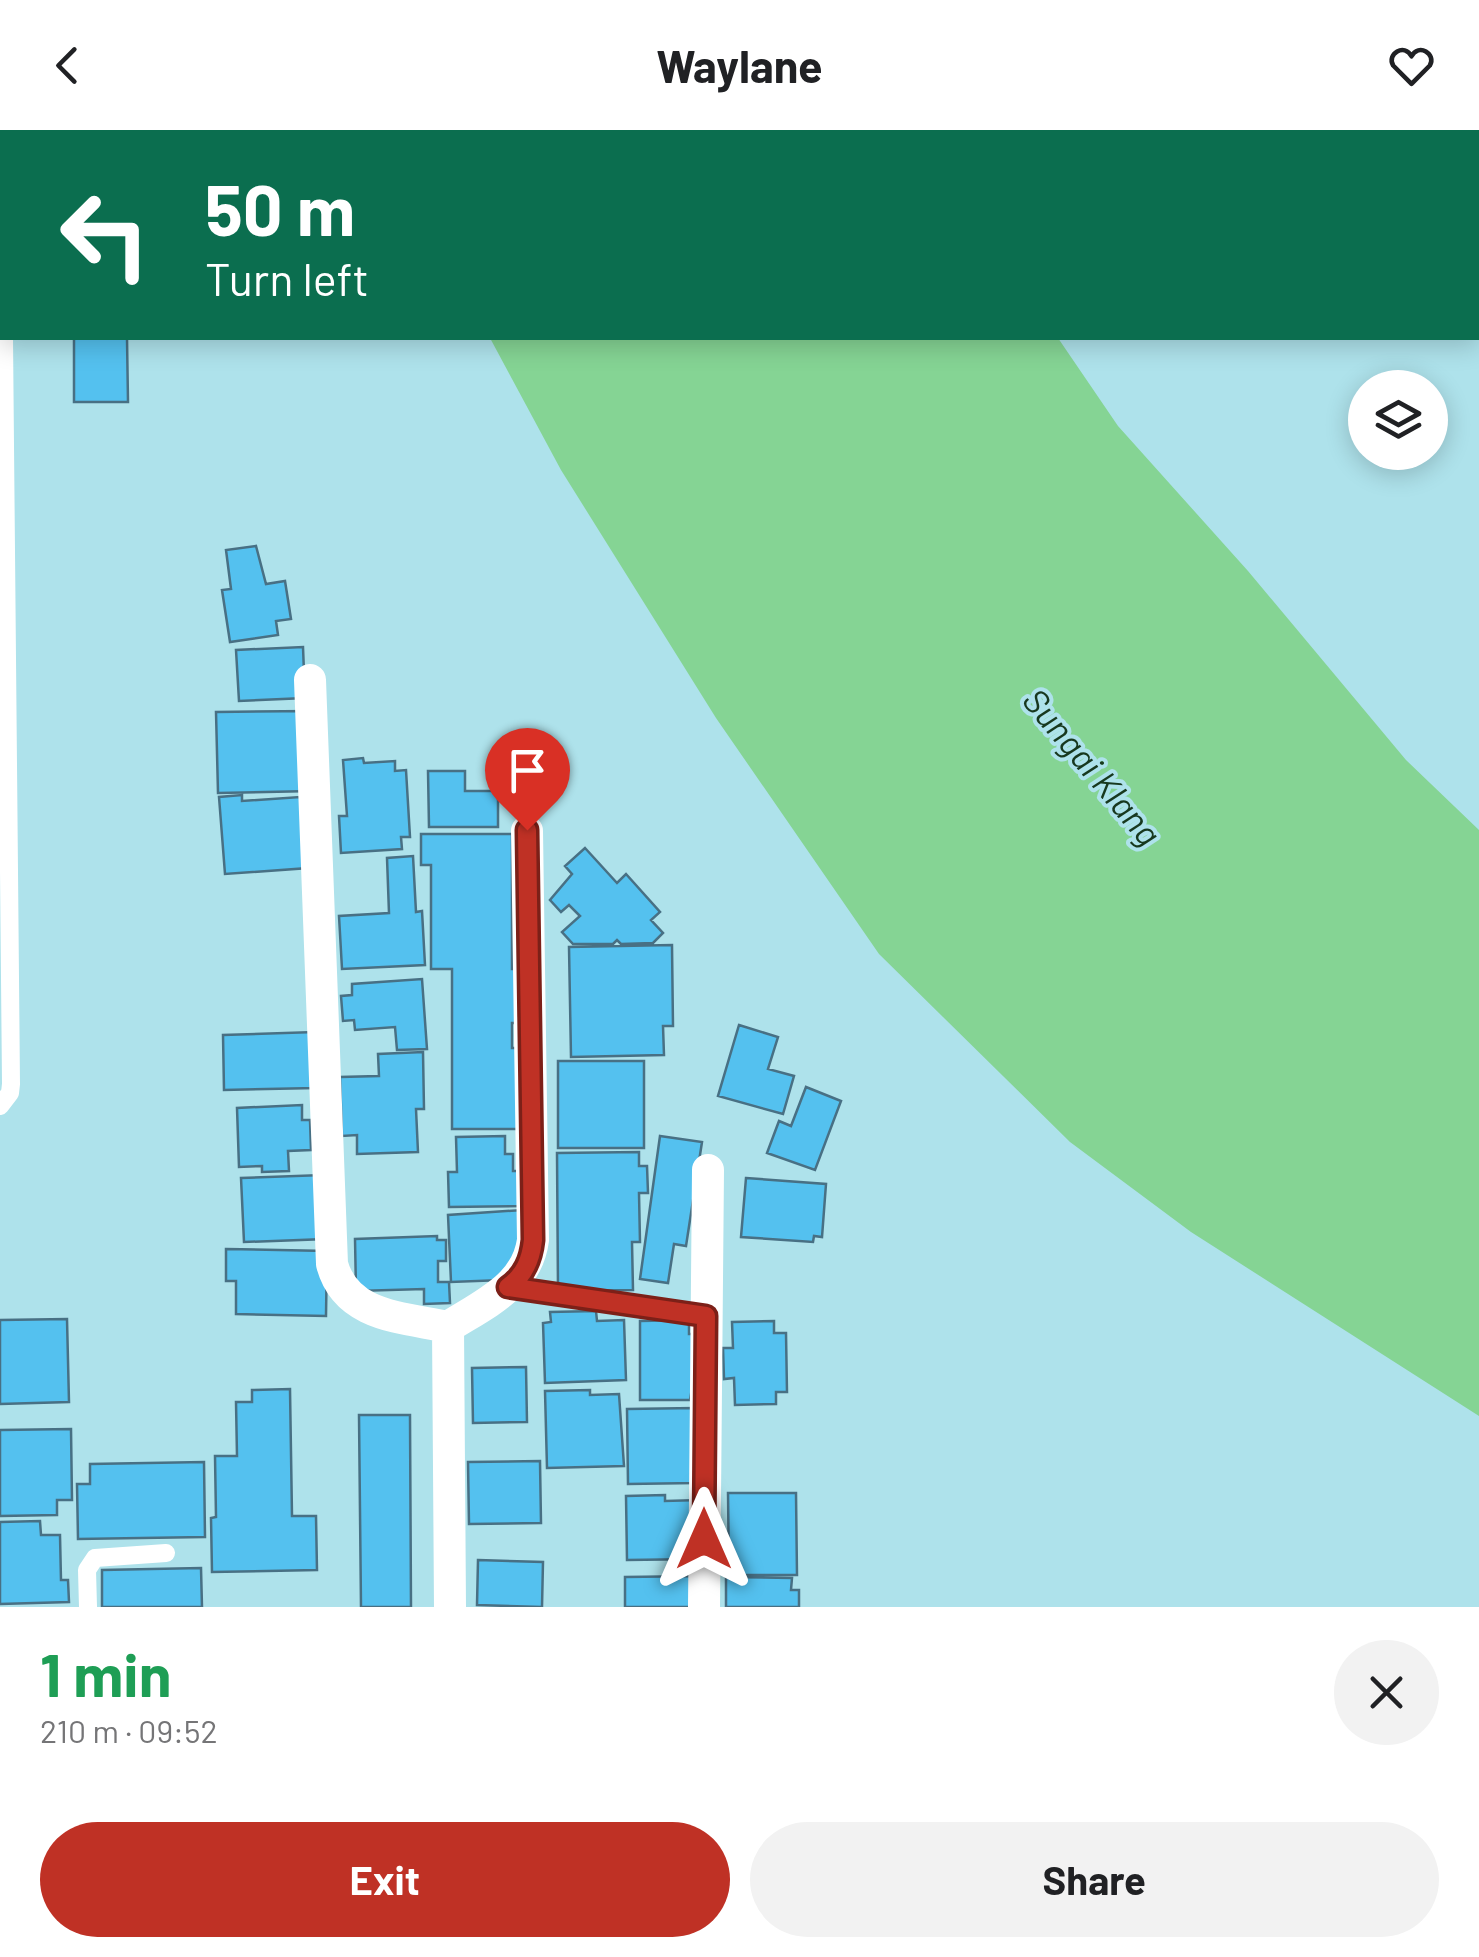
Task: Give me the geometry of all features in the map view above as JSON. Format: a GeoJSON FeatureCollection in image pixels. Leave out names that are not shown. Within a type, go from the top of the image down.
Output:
{"type":"FeatureCollection","features":[{"type":"Feature","properties":{"kind":"street"},"geometry":{"type":"LineString","coordinates":[[310,680],[332,1264],[336,1280],[350,1297],[370,1311],[448,1327],[517,1281],[530,1260],[533,1240],[527,830]]}},
{"type":"Feature","properties":{"kind":"street"},"geometry":{"type":"LineString","coordinates":[[704,1607],[708,1170]]}},
{"type":"Feature","properties":{"kind":"street"},"geometry":{"type":"LineString","coordinates":[[448,1327],[450,1607]]}},
{"type":"Feature","properties":{"kind":"lane"},"geometry":{"type":"LineString","coordinates":[[0,1106],[10,1093],[11,1084],[4,340]]}},
{"type":"Feature","properties":{"kind":"lane"},"geometry":{"type":"LineString","coordinates":[[508,1287],[706,1316]]}},
{"type":"Feature","properties":{"kind":"lane"},"geometry":{"type":"LineString","coordinates":[[88,1607],[87,1570],[96,1558],[166,1554]]}},
{"type":"Feature","properties":{"kind":"water","name":"Sungai Klang"},"geometry":{"type":"Polygon","coordinates":[[[491,340],[1059,340],[1118,426],[1248,571],[1406,760],[1479,830],[1479,1416],[1191,1232],[1070,1142],[879,954],[716,718],[561,470],[491,340]]]}},
{"type":"Feature","properties":{"kind":"building"},"geometry":{"type":"Polygon","coordinates":[[[74,340],[127,340],[128,402],[74,402],[74,340]]]}},
{"type":"Feature","properties":{"kind":"building"},"geometry":{"type":"Polygon","coordinates":[[[256,546],[266,584],[285,581],[291,619],[276,621],[278,635],[230,642],[222,590],[231,589],[226,550],[256,546]]]}},
{"type":"Feature","properties":{"kind":"building"},"geometry":{"type":"Polygon","coordinates":[[[303,647],[305,698],[239,701],[236,650],[303,647]]]}},
{"type":"Feature","properties":{"kind":"building"},"geometry":{"type":"Polygon","coordinates":[[[311,711],[312,791],[218,793],[216,712],[311,711]]]}},
{"type":"Feature","properties":{"kind":"building"},"geometry":{"type":"Polygon","coordinates":[[[363,758],[364,763],[395,761],[395,771],[406,770],[410,837],[401,837],[402,849],[341,853],[339,816],[347,816],[343,760],[363,758]]]}},
{"type":"Feature","properties":{"kind":"building"},"geometry":{"type":"Polygon","coordinates":[[[428,771],[465,771],[465,791],[498,791],[498,827],[429,827],[428,771]]]}},
{"type":"Feature","properties":{"kind":"building"},"geometry":{"type":"Polygon","coordinates":[[[242,795],[242,801],[300,797],[308,868],[225,874],[219,797],[242,795]]]}},
{"type":"Feature","properties":{"kind":"building"},"geometry":{"type":"Polygon","coordinates":[[[421,834],[512,834],[512,969],[523,969],[523,1023],[512,1023],[512,1048],[524,1048],[524,1129],[452,1129],[452,969],[431,969],[431,865],[421,865],[421,834]]]}},
{"type":"Feature","properties":{"kind":"building"},"geometry":{"type":"Polygon","coordinates":[[[585,848],[617,883],[626,874],[660,912],[651,920],[663,933],[653,943],[621,944],[617,940],[613,944],[573,944],[562,932],[580,916],[569,905],[561,912],[550,900],[572,874],[565,866],[585,848]]]}},
{"type":"Feature","properties":{"kind":"building"},"geometry":{"type":"Polygon","coordinates":[[[413,856],[416,912],[422,911],[425,965],[342,969],[339,916],[389,913],[387,858],[413,856]]]}},
{"type":"Feature","properties":{"kind":"building"},"geometry":{"type":"Polygon","coordinates":[[[672,945],[673,1026],[663,1026],[664,1055],[571,1057],[569,947],[672,945]]]}},
{"type":"Feature","properties":{"kind":"building"},"geometry":{"type":"Polygon","coordinates":[[[422,979],[427,1049],[397,1050],[395,1027],[355,1030],[354,1020],[343,1021],[341,996],[352,995],[352,984],[422,979]]]}},
{"type":"Feature","properties":{"kind":"building"},"geometry":{"type":"Polygon","coordinates":[[[739,1025],[778,1037],[768,1069],[794,1076],[783,1114],[718,1096],[739,1025]]]}},
{"type":"Feature","properties":{"kind":"building"},"geometry":{"type":"Polygon","coordinates":[[[315,1032],[316,1088],[224,1090],[223,1035],[315,1032]]]}},
{"type":"Feature","properties":{"kind":"building"},"geometry":{"type":"Polygon","coordinates":[[[423,1052],[424,1109],[416,1109],[418,1152],[357,1154],[357,1135],[342,1136],[340,1077],[379,1076],[378,1054],[423,1052]]]}},
{"type":"Feature","properties":{"kind":"building"},"geometry":{"type":"Polygon","coordinates":[[[558,1061],[644,1061],[644,1148],[558,1148],[558,1061]]]}},
{"type":"Feature","properties":{"kind":"building"},"geometry":{"type":"Polygon","coordinates":[[[806,1087],[841,1101],[815,1170],[767,1153],[779,1121],[791,1126],[806,1087]]]}},
{"type":"Feature","properties":{"kind":"building"},"geometry":{"type":"Polygon","coordinates":[[[302,1105],[302,1120],[310,1120],[311,1150],[288,1151],[289,1171],[262,1172],[262,1166],[239,1167],[237,1108],[302,1105]]]}},
{"type":"Feature","properties":{"kind":"building"},"geometry":{"type":"Polygon","coordinates":[[[505,1136],[505,1154],[513,1154],[513,1171],[522,1171],[522,1206],[449,1207],[448,1172],[457,1172],[456,1137],[505,1136]]]}},
{"type":"Feature","properties":{"kind":"building"},"geometry":{"type":"Polygon","coordinates":[[[660,1136],[702,1142],[686,1246],[674,1244],[668,1283],[640,1279],[660,1136]]]}},
{"type":"Feature","properties":{"kind":"building"},"geometry":{"type":"Polygon","coordinates":[[[639,1152],[639,1166],[647,1166],[648,1193],[639,1193],[640,1242],[632,1242],[633,1290],[558,1291],[557,1153],[639,1152]]]}},
{"type":"Feature","properties":{"kind":"building"},"geometry":{"type":"Polygon","coordinates":[[[323,1175],[326,1239],[244,1242],[241,1178],[323,1175]]]}},
{"type":"Feature","properties":{"kind":"building"},"geometry":{"type":"Polygon","coordinates":[[[746,1178],[826,1184],[822,1237],[814,1236],[813,1242],[741,1237],[746,1178]]]}},
{"type":"Feature","properties":{"kind":"building"},"geometry":{"type":"Polygon","coordinates":[[[523,1210],[527,1279],[451,1282],[448,1215],[523,1210]]]}},
{"type":"Feature","properties":{"kind":"building"},"geometry":{"type":"Polygon","coordinates":[[[437,1236],[437,1240],[446,1240],[446,1261],[438,1261],[438,1282],[449,1282],[450,1303],[424,1304],[424,1289],[356,1291],[355,1239],[437,1236]]]}},
{"type":"Feature","properties":{"kind":"building"},"geometry":{"type":"Polygon","coordinates":[[[226,1249],[327,1251],[326,1316],[236,1314],[236,1281],[226,1281],[226,1249]]]}},
{"type":"Feature","properties":{"kind":"building"},"geometry":{"type":"Polygon","coordinates":[[[596,1311],[597,1321],[624,1320],[626,1380],[545,1383],[543,1323],[551,1322],[550,1312],[596,1311]]]}},
{"type":"Feature","properties":{"kind":"building"},"geometry":{"type":"Polygon","coordinates":[[[67,1319],[69,1402],[0,1404],[0,1320],[67,1319]]]}},
{"type":"Feature","properties":{"kind":"building"},"geometry":{"type":"Polygon","coordinates":[[[689,1320],[689,1334],[701,1334],[690,1400],[640,1400],[640,1321],[689,1320]]]}},
{"type":"Feature","properties":{"kind":"building"},"geometry":{"type":"Polygon","coordinates":[[[774,1321],[774,1333],[786,1333],[787,1392],[776,1392],[776,1404],[735,1405],[734,1378],[724,1379],[723,1348],[733,1348],[732,1322],[774,1321]]]}},
{"type":"Feature","properties":{"kind":"building"},"geometry":{"type":"Polygon","coordinates":[[[526,1367],[527,1422],[473,1423],[472,1368],[526,1367]]]}},
{"type":"Feature","properties":{"kind":"building"},"geometry":{"type":"Polygon","coordinates":[[[290,1389],[292,1516],[316,1516],[317,1570],[212,1572],[215,1456],[237,1456],[236,1402],[252,1402],[252,1390],[290,1389]]]}},
{"type":"Feature","properties":{"kind":"building"},"geometry":{"type":"Polygon","coordinates":[[[590,1390],[590,1395],[619,1394],[624,1466],[547,1468],[545,1391],[590,1390]]]}},
{"type":"Feature","properties":{"kind":"building"},"geometry":{"type":"Polygon","coordinates":[[[695,1408],[696,1483],[628,1484],[627,1409],[695,1408]]]}},
{"type":"Feature","properties":{"kind":"building"},"geometry":{"type":"Polygon","coordinates":[[[359,1415],[410,1415],[411,1607],[361,1607],[359,1415]]]}},
{"type":"Feature","properties":{"kind":"building"},"geometry":{"type":"Polygon","coordinates":[[[71,1429],[72,1500],[57,1500],[57,1515],[0,1516],[0,1430],[71,1429]]]}},
{"type":"Feature","properties":{"kind":"building"},"geometry":{"type":"Polygon","coordinates":[[[540,1461],[541,1523],[469,1524],[468,1462],[540,1461]]]}},
{"type":"Feature","properties":{"kind":"building"},"geometry":{"type":"Polygon","coordinates":[[[204,1462],[205,1537],[78,1539],[77,1484],[90,1484],[90,1464],[204,1462]]]}},
{"type":"Feature","properties":{"kind":"building"},"geometry":{"type":"Polygon","coordinates":[[[728,1493],[796,1493],[797,1575],[729,1575],[728,1493]]]}},
{"type":"Feature","properties":{"kind":"building"},"geometry":{"type":"Polygon","coordinates":[[[665,1495],[665,1501],[700,1500],[701,1559],[627,1560],[626,1496],[665,1495]]]}},
{"type":"Feature","properties":{"kind":"building"},"geometry":{"type":"Polygon","coordinates":[[[40,1521],[41,1535],[60,1535],[61,1580],[68,1580],[69,1602],[0,1604],[0,1522],[40,1521]]]}},
{"type":"Feature","properties":{"kind":"building"},"geometry":{"type":"Polygon","coordinates":[[[478,1560],[543,1562],[542,1607],[477,1605],[478,1560]]]}},
{"type":"Feature","properties":{"kind":"building"},"geometry":{"type":"Polygon","coordinates":[[[201,1568],[202,1607],[102,1607],[102,1570],[201,1568]]]}},
{"type":"Feature","properties":{"kind":"building"},"geometry":{"type":"Polygon","coordinates":[[[701,1576],[701,1607],[625,1607],[625,1577],[701,1576]]]}},
{"type":"Feature","properties":{"kind":"building"},"geometry":{"type":"Polygon","coordinates":[[[726,1577],[792,1578],[791,1590],[799,1590],[799,1607],[726,1607],[726,1577]]]}},
{"type":"Feature","properties":{"kind":"route"},"geometry":{"type":"LineString","coordinates":[[527,830],[533,1240],[530,1260],[517,1281],[508,1287],[706,1316],[704,1539]]}}]}
